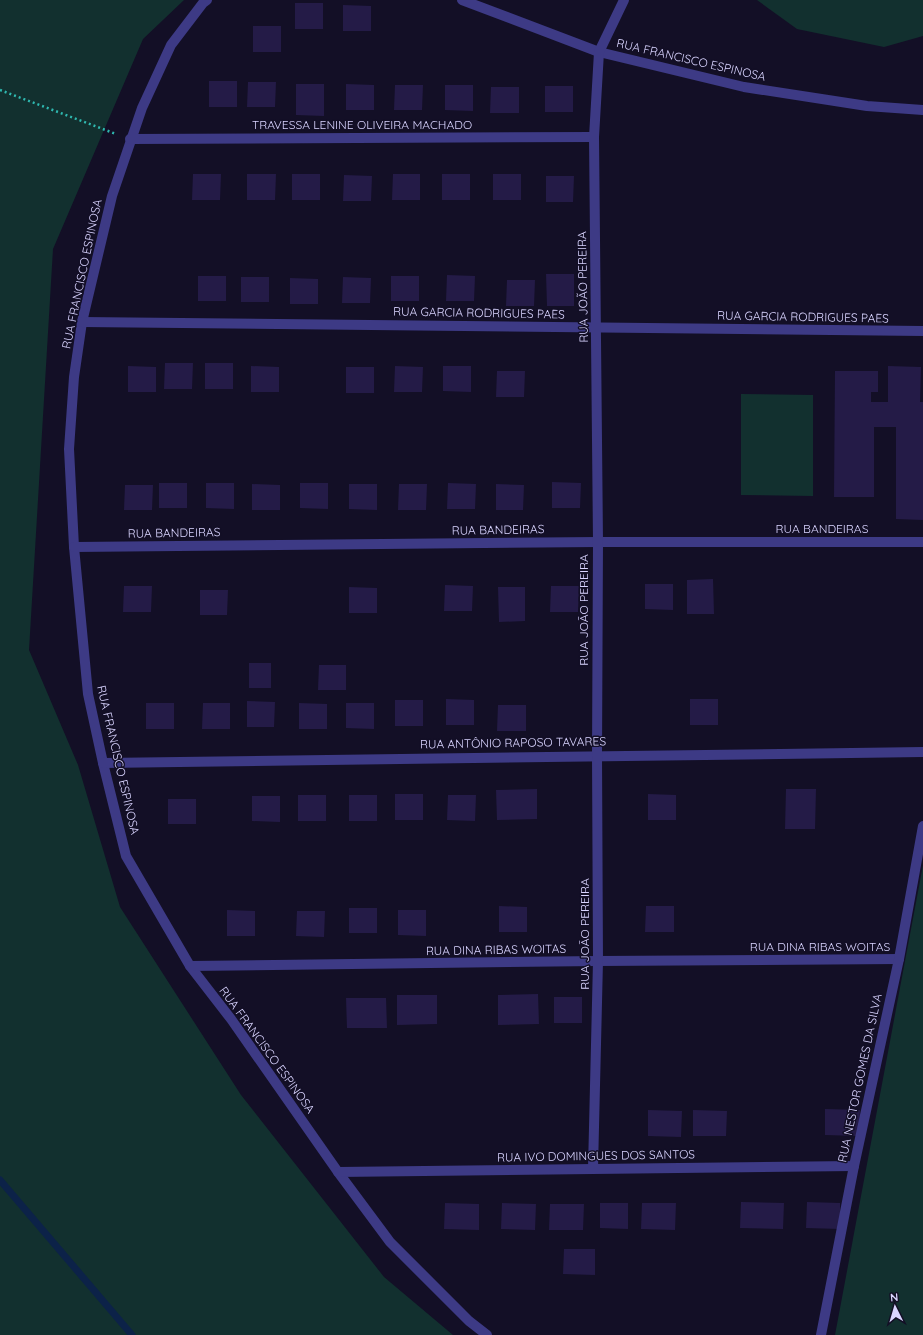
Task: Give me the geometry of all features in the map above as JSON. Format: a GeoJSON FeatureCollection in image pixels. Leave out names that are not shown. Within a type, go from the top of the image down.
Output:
{"type":"FeatureCollection","features":[{"type":"Feature","properties":{"kind":"street","name":"RUA FRANCISCO ESPINOSA"},"geometry":{"type":"LineString","coordinates":[[206,0],[203,2],[172,46],[142,108],[130,139],[112,196],[82,322],[74,377],[69,449],[74,547],[88,694],[126,856],[190,966],[231,1019],[338,1172],[390,1242],[469,1321],[487,1335]]}},
{"type":"Feature","properties":{"kind":"street","name":"RUA FRANCISCO ESPINOSA"},"geometry":{"type":"LineString","coordinates":[[462,0],[599,52],[744,87],[866,106],[923,110]]}},
{"type":"Feature","properties":{"kind":"street"},"geometry":{"type":"LineString","coordinates":[[599,52],[624,0]]}},
{"type":"Feature","properties":{"kind":"street","name":"RUA JOÃO PEREIRA"},"geometry":{"type":"LineString","coordinates":[[593,1169],[598,961],[598,542],[594,137],[599,52]]}},
{"type":"Feature","properties":{"kind":"street","name":"TRAVESSA LENINE OLIVEIRA MACHADO"},"geometry":{"type":"LineString","coordinates":[[130,139],[594,137]]}},
{"type":"Feature","properties":{"kind":"street","name":"RUA GARCIA RODRIGUES PAES"},"geometry":{"type":"LineString","coordinates":[[82,322],[923,331]]}},
{"type":"Feature","properties":{"kind":"street","name":"RUA BANDEIRAS"},"geometry":{"type":"LineString","coordinates":[[74,547],[598,542],[923,542]]}},
{"type":"Feature","properties":{"kind":"street","name":"RUA ANTÔNIO RAPOSO TAVARES"},"geometry":{"type":"LineString","coordinates":[[103,763],[597,755],[923,752]]}},
{"type":"Feature","properties":{"kind":"street","name":"RUA NESTOR GOMES DA SILVA"},"geometry":{"type":"LineString","coordinates":[[821,1335],[854,1166],[899,959],[923,826]]}},
{"type":"Feature","properties":{"kind":"street","name":"RUA DINA RIBAS WOITAS"},"geometry":{"type":"LineString","coordinates":[[190,966],[899,959]]}},
{"type":"Feature","properties":{"kind":"street","name":"RUA IVO DOMINGUES DOS SANTOS"},"geometry":{"type":"LineString","coordinates":[[338,1172],[854,1166]]}},
{"type":"Feature","properties":{"kind":"path"},"geometry":{"type":"LineString","coordinates":[[0,90],[130,139]]}},
{"type":"Feature","properties":{"kind":"green space"},"geometry":{"type":"Polygon","coordinates":[[[0,0],[184,0],[143,39],[53,249],[29,650],[78,765],[120,907],[241,1095],[384,1277],[453,1335],[0,1335],[0,0]]]}},
{"type":"Feature","properties":{"kind":"green space"},"geometry":{"type":"Polygon","coordinates":[[[757,0],[923,0],[923,36],[884,47],[797,29],[757,0]]]}},
{"type":"Feature","properties":{"kind":"green space"},"geometry":{"type":"Polygon","coordinates":[[[741,394],[813,395],[813,496],[741,495],[741,394]]]}},
{"type":"Feature","properties":{"kind":"green space"},"geometry":{"type":"Polygon","coordinates":[[[923,865],[923,1335],[835,1335],[923,865]]]}},
{"type":"Feature","properties":{"kind":"building"},"geometry":{"type":"Polygon","coordinates":[[[295,3],[323,3],[323,29],[295,29],[295,3]]]}},
{"type":"Feature","properties":{"kind":"building"},"geometry":{"type":"Polygon","coordinates":[[[343,5],[371,6],[371,31],[343,31],[343,5]]]}},
{"type":"Feature","properties":{"kind":"building"},"geometry":{"type":"Polygon","coordinates":[[[253,26],[281,26],[281,52],[253,52],[253,26]]]}},
{"type":"Feature","properties":{"kind":"building"},"geometry":{"type":"Polygon","coordinates":[[[209,81],[237,81],[237,107],[209,107],[209,81]]]}},
{"type":"Feature","properties":{"kind":"building"},"geometry":{"type":"Polygon","coordinates":[[[248,82],[276,82],[275,107],[247,107],[248,82]]]}},
{"type":"Feature","properties":{"kind":"building"},"geometry":{"type":"Polygon","coordinates":[[[296,84],[324,84],[324,116],[296,115],[296,84]]]}},
{"type":"Feature","properties":{"kind":"building"},"geometry":{"type":"Polygon","coordinates":[[[346,84],[374,85],[374,110],[346,110],[346,84]]]}},
{"type":"Feature","properties":{"kind":"building"},"geometry":{"type":"Polygon","coordinates":[[[395,85],[423,85],[422,110],[394,110],[395,85]]]}},
{"type":"Feature","properties":{"kind":"building"},"geometry":{"type":"Polygon","coordinates":[[[445,85],[473,85],[473,111],[445,110],[445,85]]]}},
{"type":"Feature","properties":{"kind":"building"},"geometry":{"type":"Polygon","coordinates":[[[545,86],[573,86],[573,112],[545,112],[545,86]]]}},
{"type":"Feature","properties":{"kind":"building"},"geometry":{"type":"Polygon","coordinates":[[[491,87],[519,87],[519,113],[490,113],[491,87]]]}},
{"type":"Feature","properties":{"kind":"building"},"geometry":{"type":"Polygon","coordinates":[[[193,174],[221,174],[220,200],[192,200],[193,174]]]}},
{"type":"Feature","properties":{"kind":"building"},"geometry":{"type":"Polygon","coordinates":[[[247,174],[276,174],[275,200],[247,200],[247,174]]]}},
{"type":"Feature","properties":{"kind":"building"},"geometry":{"type":"Polygon","coordinates":[[[292,174],[320,174],[320,200],[292,200],[292,174]]]}},
{"type":"Feature","properties":{"kind":"building"},"geometry":{"type":"Polygon","coordinates":[[[393,174],[420,174],[420,200],[392,200],[393,174]]]}},
{"type":"Feature","properties":{"kind":"building"},"geometry":{"type":"Polygon","coordinates":[[[442,174],[470,174],[470,200],[442,200],[442,174]]]}},
{"type":"Feature","properties":{"kind":"building"},"geometry":{"type":"Polygon","coordinates":[[[493,174],[521,174],[521,200],[493,200],[493,174]]]}},
{"type":"Feature","properties":{"kind":"building"},"geometry":{"type":"Polygon","coordinates":[[[344,175],[372,176],[371,201],[343,201],[344,175]]]}},
{"type":"Feature","properties":{"kind":"building"},"geometry":{"type":"Polygon","coordinates":[[[546,176],[574,176],[573,202],[546,202],[546,176]]]}},
{"type":"Feature","properties":{"kind":"building"},"geometry":{"type":"Polygon","coordinates":[[[546,274],[574,274],[574,306],[547,306],[546,274]]]}},
{"type":"Feature","properties":{"kind":"building"},"geometry":{"type":"Polygon","coordinates":[[[447,275],[475,276],[474,301],[446,301],[447,275]]]}},
{"type":"Feature","properties":{"kind":"building"},"geometry":{"type":"Polygon","coordinates":[[[198,276],[226,276],[226,301],[198,301],[198,276]]]}},
{"type":"Feature","properties":{"kind":"building"},"geometry":{"type":"Polygon","coordinates":[[[391,276],[419,276],[419,301],[391,301],[391,276]]]}},
{"type":"Feature","properties":{"kind":"building"},"geometry":{"type":"Polygon","coordinates":[[[241,277],[269,277],[269,302],[241,302],[241,277]]]}},
{"type":"Feature","properties":{"kind":"building"},"geometry":{"type":"Polygon","coordinates":[[[343,277],[371,278],[370,303],[342,303],[343,277]]]}},
{"type":"Feature","properties":{"kind":"building"},"geometry":{"type":"Polygon","coordinates":[[[290,278],[318,279],[318,304],[290,304],[290,278]]]}},
{"type":"Feature","properties":{"kind":"building"},"geometry":{"type":"Polygon","coordinates":[[[507,280],[535,280],[534,306],[506,306],[507,280]]]}},
{"type":"Feature","properties":{"kind":"building"},"geometry":{"type":"Polygon","coordinates":[[[165,363],[193,363],[192,389],[164,389],[165,363]]]}},
{"type":"Feature","properties":{"kind":"building"},"geometry":{"type":"Polygon","coordinates":[[[205,363],[233,363],[233,389],[205,389],[205,363]]]}},
{"type":"Feature","properties":{"kind":"building"},"geometry":{"type":"Polygon","coordinates":[[[128,366],[156,367],[156,392],[128,392],[128,366]]]}},
{"type":"Feature","properties":{"kind":"building"},"geometry":{"type":"Polygon","coordinates":[[[251,366],[279,367],[279,392],[251,392],[251,366]]]}},
{"type":"Feature","properties":{"kind":"building"},"geometry":{"type":"Polygon","coordinates":[[[395,366],[423,367],[422,392],[394,392],[395,366]]]}},
{"type":"Feature","properties":{"kind":"building"},"geometry":{"type":"Polygon","coordinates":[[[443,366],[471,366],[471,392],[443,391],[443,366]]]}},
{"type":"Feature","properties":{"kind":"building"},"geometry":{"type":"Polygon","coordinates":[[[888,366],[921,367],[920,402],[923,402],[923,520],[896,519],[896,427],[874,427],[874,497],[834,497],[835,371],[878,371],[878,392],[871,392],[871,402],[888,402],[888,366]]]}},
{"type":"Feature","properties":{"kind":"building"},"geometry":{"type":"Polygon","coordinates":[[[346,367],[374,367],[374,393],[346,393],[346,367]]]}},
{"type":"Feature","properties":{"kind":"building"},"geometry":{"type":"Polygon","coordinates":[[[497,371],[525,371],[524,397],[496,397],[497,371]]]}},
{"type":"Feature","properties":{"kind":"building"},"geometry":{"type":"Polygon","coordinates":[[[552,482],[581,483],[580,508],[552,508],[552,482]]]}},
{"type":"Feature","properties":{"kind":"building"},"geometry":{"type":"Polygon","coordinates":[[[159,483],[187,483],[187,508],[159,508],[159,483]]]}},
{"type":"Feature","properties":{"kind":"building"},"geometry":{"type":"Polygon","coordinates":[[[206,483],[234,483],[234,509],[206,508],[206,483]]]}},
{"type":"Feature","properties":{"kind":"building"},"geometry":{"type":"Polygon","coordinates":[[[300,483],[328,483],[328,509],[300,508],[300,483]]]}},
{"type":"Feature","properties":{"kind":"building"},"geometry":{"type":"Polygon","coordinates":[[[448,483],[476,484],[475,509],[447,509],[448,483]]]}},
{"type":"Feature","properties":{"kind":"building"},"geometry":{"type":"Polygon","coordinates":[[[252,484],[280,485],[280,510],[252,510],[252,484]]]}},
{"type":"Feature","properties":{"kind":"building"},"geometry":{"type":"Polygon","coordinates":[[[349,484],[377,484],[377,510],[349,509],[349,484]]]}},
{"type":"Feature","properties":{"kind":"building"},"geometry":{"type":"Polygon","coordinates":[[[399,484],[427,484],[426,510],[398,510],[399,484]]]}},
{"type":"Feature","properties":{"kind":"building"},"geometry":{"type":"Polygon","coordinates":[[[496,484],[524,485],[523,510],[496,510],[496,484]]]}},
{"type":"Feature","properties":{"kind":"building"},"geometry":{"type":"Polygon","coordinates":[[[125,485],[153,485],[152,510],[124,510],[125,485]]]}},
{"type":"Feature","properties":{"kind":"building"},"geometry":{"type":"Polygon","coordinates":[[[713,579],[714,614],[687,614],[687,580],[713,579]]]}},
{"type":"Feature","properties":{"kind":"building"},"geometry":{"type":"Polygon","coordinates":[[[645,584],[673,584],[673,610],[645,609],[645,584]]]}},
{"type":"Feature","properties":{"kind":"building"},"geometry":{"type":"Polygon","coordinates":[[[445,585],[473,586],[472,611],[444,611],[445,585]]]}},
{"type":"Feature","properties":{"kind":"building"},"geometry":{"type":"Polygon","coordinates":[[[124,586],[152,586],[151,612],[123,612],[124,586]]]}},
{"type":"Feature","properties":{"kind":"building"},"geometry":{"type":"Polygon","coordinates":[[[551,586],[579,586],[578,612],[550,612],[551,586]]]}},
{"type":"Feature","properties":{"kind":"building"},"geometry":{"type":"Polygon","coordinates":[[[349,587],[377,588],[377,613],[349,613],[349,587]]]}},
{"type":"Feature","properties":{"kind":"building"},"geometry":{"type":"Polygon","coordinates":[[[498,587],[525,587],[525,621],[499,622],[498,587]]]}},
{"type":"Feature","properties":{"kind":"building"},"geometry":{"type":"Polygon","coordinates":[[[200,590],[228,590],[227,615],[200,615],[200,590]]]}},
{"type":"Feature","properties":{"kind":"building"},"geometry":{"type":"Polygon","coordinates":[[[249,663],[271,663],[271,688],[249,688],[249,663]]]}},
{"type":"Feature","properties":{"kind":"building"},"geometry":{"type":"Polygon","coordinates":[[[319,665],[346,665],[346,690],[318,690],[319,665]]]}},
{"type":"Feature","properties":{"kind":"building"},"geometry":{"type":"Polygon","coordinates":[[[446,699],[474,700],[474,725],[446,725],[446,699]]]}},
{"type":"Feature","properties":{"kind":"building"},"geometry":{"type":"Polygon","coordinates":[[[690,699],[718,699],[718,725],[690,725],[690,699]]]}},
{"type":"Feature","properties":{"kind":"building"},"geometry":{"type":"Polygon","coordinates":[[[395,700],[423,700],[423,726],[395,726],[395,700]]]}},
{"type":"Feature","properties":{"kind":"building"},"geometry":{"type":"Polygon","coordinates":[[[247,701],[275,702],[274,727],[247,727],[247,701]]]}},
{"type":"Feature","properties":{"kind":"building"},"geometry":{"type":"Polygon","coordinates":[[[146,703],[174,703],[174,729],[146,729],[146,703]]]}},
{"type":"Feature","properties":{"kind":"building"},"geometry":{"type":"Polygon","coordinates":[[[203,703],[230,703],[230,729],[202,729],[203,703]]]}},
{"type":"Feature","properties":{"kind":"building"},"geometry":{"type":"Polygon","coordinates":[[[299,703],[327,704],[327,729],[299,729],[299,703]]]}},
{"type":"Feature","properties":{"kind":"building"},"geometry":{"type":"Polygon","coordinates":[[[346,703],[374,703],[374,729],[346,728],[346,703]]]}},
{"type":"Feature","properties":{"kind":"building"},"geometry":{"type":"Polygon","coordinates":[[[498,705],[526,705],[526,731],[497,731],[498,705]]]}},
{"type":"Feature","properties":{"kind":"building"},"geometry":{"type":"Polygon","coordinates":[[[537,789],[537,819],[497,820],[496,790],[537,789]]]}},
{"type":"Feature","properties":{"kind":"building"},"geometry":{"type":"Polygon","coordinates":[[[786,789],[816,789],[815,829],[785,829],[786,789]]]}},
{"type":"Feature","properties":{"kind":"building"},"geometry":{"type":"Polygon","coordinates":[[[395,794],[423,794],[423,820],[395,820],[395,794]]]}},
{"type":"Feature","properties":{"kind":"building"},"geometry":{"type":"Polygon","coordinates":[[[648,794],[676,795],[676,820],[648,820],[648,794]]]}},
{"type":"Feature","properties":{"kind":"building"},"geometry":{"type":"Polygon","coordinates":[[[298,795],[326,795],[326,821],[298,821],[298,795]]]}},
{"type":"Feature","properties":{"kind":"building"},"geometry":{"type":"Polygon","coordinates":[[[349,795],[377,795],[377,821],[349,821],[349,795]]]}},
{"type":"Feature","properties":{"kind":"building"},"geometry":{"type":"Polygon","coordinates":[[[448,795],[476,795],[475,821],[447,820],[448,795]]]}},
{"type":"Feature","properties":{"kind":"building"},"geometry":{"type":"Polygon","coordinates":[[[252,796],[280,796],[280,822],[252,821],[252,796]]]}},
{"type":"Feature","properties":{"kind":"building"},"geometry":{"type":"Polygon","coordinates":[[[168,799],[196,799],[196,824],[168,824],[168,799]]]}},
{"type":"Feature","properties":{"kind":"building"},"geometry":{"type":"Polygon","coordinates":[[[499,906],[527,907],[527,932],[499,932],[499,906]]]}},
{"type":"Feature","properties":{"kind":"building"},"geometry":{"type":"Polygon","coordinates":[[[646,906],[674,906],[674,932],[645,932],[646,906]]]}},
{"type":"Feature","properties":{"kind":"building"},"geometry":{"type":"Polygon","coordinates":[[[349,908],[377,908],[377,933],[349,933],[349,908]]]}},
{"type":"Feature","properties":{"kind":"building"},"geometry":{"type":"Polygon","coordinates":[[[227,910],[255,911],[255,936],[227,936],[227,910]]]}},
{"type":"Feature","properties":{"kind":"building"},"geometry":{"type":"Polygon","coordinates":[[[398,910],[426,910],[426,936],[398,935],[398,910]]]}},
{"type":"Feature","properties":{"kind":"building"},"geometry":{"type":"Polygon","coordinates":[[[297,911],[325,911],[324,937],[296,936],[297,911]]]}},
{"type":"Feature","properties":{"kind":"building"},"geometry":{"type":"Polygon","coordinates":[[[538,994],[539,1024],[498,1025],[498,995],[538,994]]]}},
{"type":"Feature","properties":{"kind":"building"},"geometry":{"type":"Polygon","coordinates":[[[397,995],[437,995],[437,1024],[397,1025],[397,995]]]}},
{"type":"Feature","properties":{"kind":"building"},"geometry":{"type":"Polygon","coordinates":[[[554,997],[582,997],[582,1023],[554,1023],[554,997]]]}},
{"type":"Feature","properties":{"kind":"building"},"geometry":{"type":"Polygon","coordinates":[[[346,998],[386,998],[387,1028],[347,1028],[346,998]]]}},
{"type":"Feature","properties":{"kind":"building"},"geometry":{"type":"Polygon","coordinates":[[[825,1109],[860,1110],[859,1136],[825,1135],[825,1109]]]}},
{"type":"Feature","properties":{"kind":"building"},"geometry":{"type":"Polygon","coordinates":[[[648,1110],[682,1111],[681,1137],[648,1136],[648,1110]]]}},
{"type":"Feature","properties":{"kind":"building"},"geometry":{"type":"Polygon","coordinates":[[[693,1110],[727,1111],[726,1136],[693,1136],[693,1110]]]}},
{"type":"Feature","properties":{"kind":"building"},"geometry":{"type":"Polygon","coordinates":[[[741,1202],[784,1203],[783,1229],[740,1228],[741,1202]]]}},
{"type":"Feature","properties":{"kind":"building"},"geometry":{"type":"Polygon","coordinates":[[[807,1202],[840,1203],[840,1229],[806,1228],[807,1202]]]}},
{"type":"Feature","properties":{"kind":"building"},"geometry":{"type":"Polygon","coordinates":[[[445,1203],[479,1204],[479,1230],[444,1229],[445,1203]]]}},
{"type":"Feature","properties":{"kind":"building"},"geometry":{"type":"Polygon","coordinates":[[[502,1203],[536,1204],[535,1230],[501,1229],[502,1203]]]}},
{"type":"Feature","properties":{"kind":"building"},"geometry":{"type":"Polygon","coordinates":[[[600,1203],[628,1203],[628,1229],[600,1228],[600,1203]]]}},
{"type":"Feature","properties":{"kind":"building"},"geometry":{"type":"Polygon","coordinates":[[[642,1203],[676,1203],[675,1230],[641,1229],[642,1203]]]}},
{"type":"Feature","properties":{"kind":"building"},"geometry":{"type":"Polygon","coordinates":[[[550,1204],[584,1204],[583,1230],[549,1230],[550,1204]]]}},
{"type":"Feature","properties":{"kind":"building"},"geometry":{"type":"Polygon","coordinates":[[[564,1249],[595,1249],[595,1275],[563,1274],[564,1249]]]}},
{"type":"Feature","properties":{"kind":"waterway"},"geometry":{"type":"LineString","coordinates":[[0,1180],[132,1335]]}}]}
